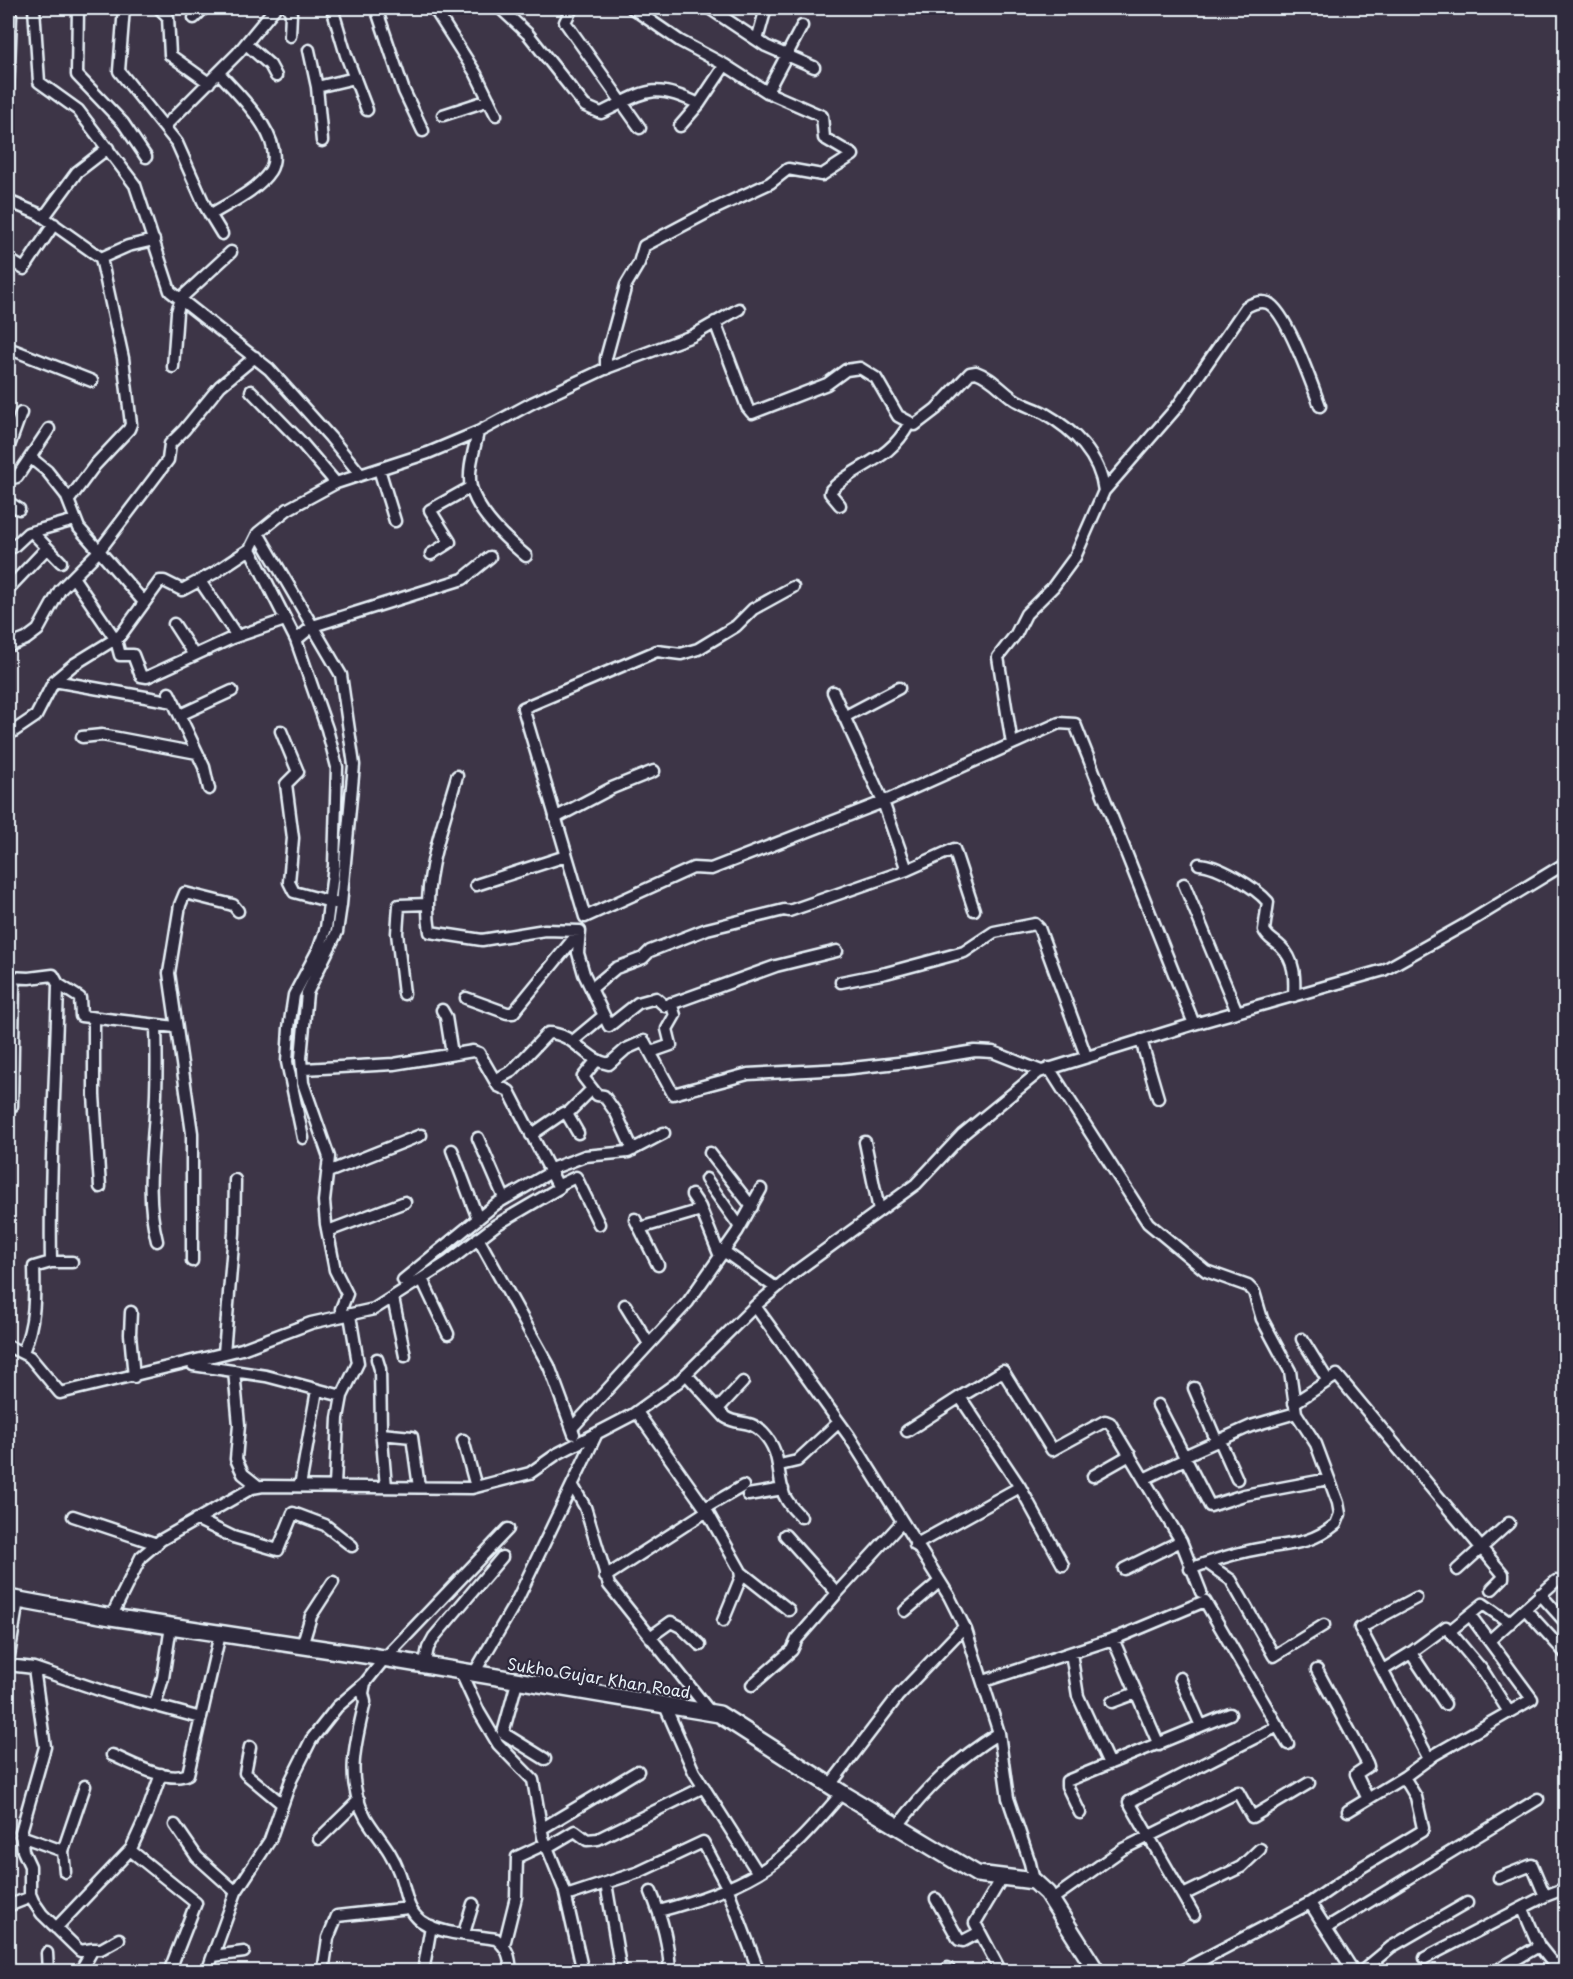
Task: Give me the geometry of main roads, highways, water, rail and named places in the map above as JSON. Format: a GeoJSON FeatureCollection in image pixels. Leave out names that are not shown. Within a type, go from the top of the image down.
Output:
{"type":"FeatureCollection","features":[{"type":"Feature","properties":{"kind":"main road","name":"Sukho Gujar Khan Road"},"geometry":{"type":"LineString","coordinates":[[13,1599],[111,1617],[385,1658],[467,1674],[718,1714],[766,1742],[897,1827],[977,1874],[1034,1881],[1051,1900],[1097,1971]]}}]}
